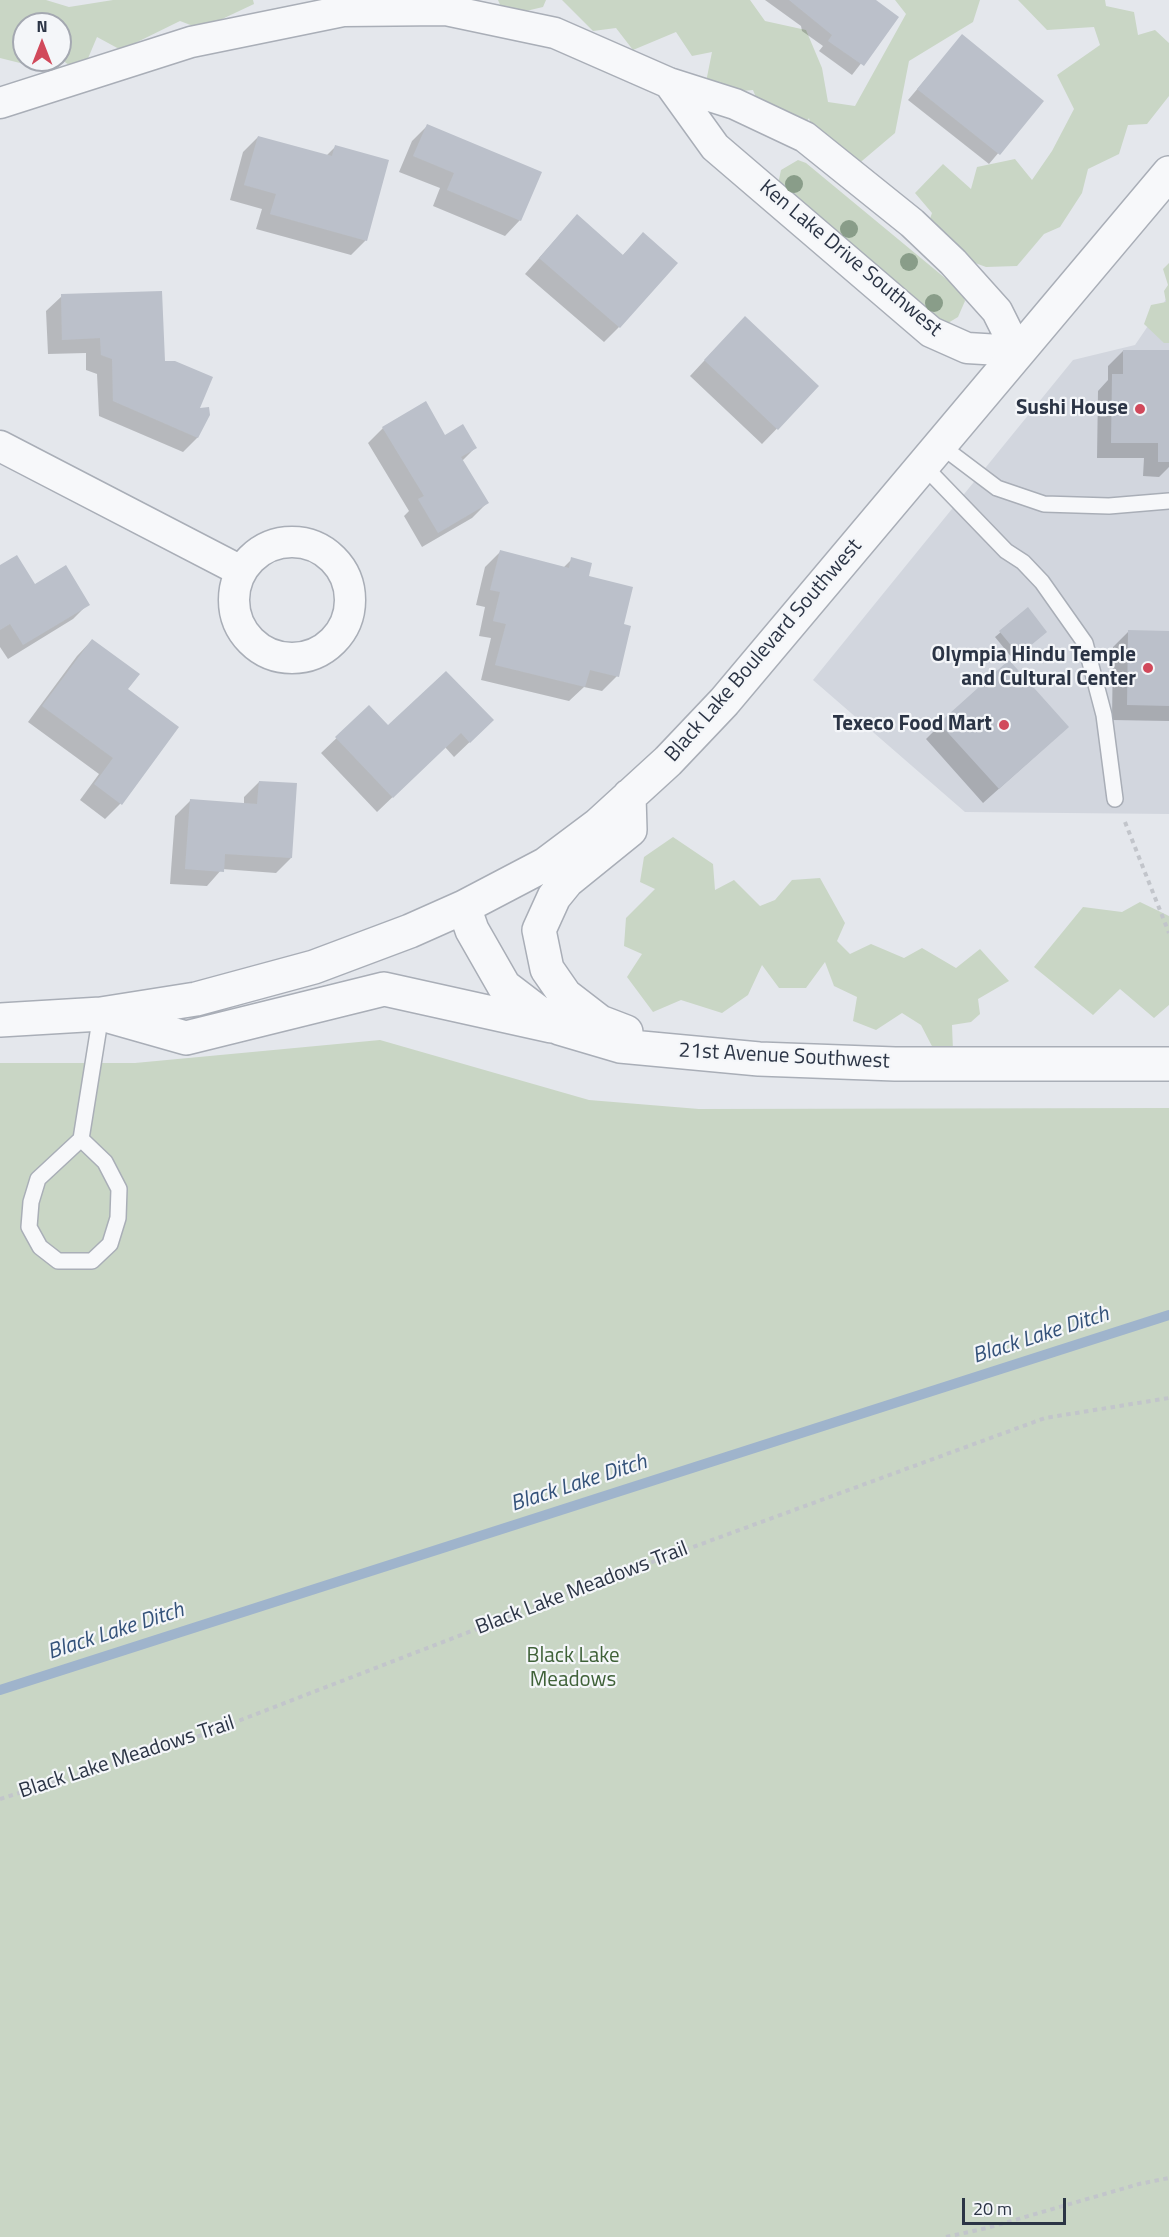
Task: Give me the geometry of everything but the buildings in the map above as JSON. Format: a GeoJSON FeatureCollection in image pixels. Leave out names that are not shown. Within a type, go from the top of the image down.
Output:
{"type":"FeatureCollection","features":[{"type":"Feature","properties":{"kind":"street"},"geometry":{"type":"LineString","coordinates":[[0,103],[191,42],[343,11],[446,10],[555,33],[669,83],[735,104],[805,137],[912,223],[953,262],[997,311],[1017,351]]}},
{"type":"Feature","properties":{"kind":"street","name":"Ken Lake Drive Southwest"},"geometry":{"type":"LineString","coordinates":[[669,83],[715,147],[931,332],[967,348],[1017,351]]}},
{"type":"Feature","properties":{"kind":"street","name":"Black Lake Boulevard Southwest"},"geometry":{"type":"LineString","coordinates":[[0,1020],[101,1014],[196,999],[314,966],[410,931],[464,907],[546,864],[598,825],[668,761],[742,682],[1017,351],[1169,173]]}},
{"type":"Feature","properties":{"kind":"street"},"geometry":{"type":"LineString","coordinates":[[0,447],[241,571]]}},
{"type":"Feature","properties":{"kind":"street"},"geometry":{"type":"LineString","coordinates":[[629,796],[630,830],[567,881],[554,897],[539,930],[547,969],[565,995],[600,1022],[675,1051]]}},
{"type":"Feature","properties":{"kind":"street","name":"21st Avenue Southwest"},"geometry":{"type":"LineString","coordinates":[[464,907],[472,930],[504,986],[559,1028],[620,1046],[759,1059],[895,1064],[1169,1064]]}},
{"type":"Feature","properties":{"kind":"street"},"geometry":{"type":"LineString","coordinates":[[101,1014],[186,1038],[384,989],[559,1028]]}},
{"type":"Feature","properties":{"kind":"lane"},"geometry":{"type":"LineString","coordinates":[[932,455],[997,488],[1044,504],[1109,506],[1169,501]]}},
{"type":"Feature","properties":{"kind":"lane"},"geometry":{"type":"LineString","coordinates":[[932,455],[1006,551],[1023,562],[1042,582],[1085,643],[1104,715],[1115,799]]}},
{"type":"Feature","properties":{"kind":"lane"},"geometry":{"type":"LineString","coordinates":[[81,1139],[105,1162],[119,1189],[118,1218],[110,1244],[92,1261],[58,1261],[40,1247],[29,1227],[31,1202],[38,1179],[81,1139],[101,1014]]}},
{"type":"Feature","properties":{"kind":"path"},"geometry":{"type":"LineString","coordinates":[[1115,799],[1169,933]]}},
{"type":"Feature","properties":{"kind":"path","name":"Black Lake Meadows Trail"},"geometry":{"type":"LineString","coordinates":[[0,1800],[194,1738],[614,1576],[1045,1418],[1169,1398]]}},
{"type":"Feature","properties":{"kind":"path"},"geometry":{"type":"LineString","coordinates":[[946,2237],[987,2228],[1139,2184],[1169,2178]]}},
{"type":"Feature","properties":{"kind":"shaded area"},"geometry":{"type":"Polygon","coordinates":[[[1169,295],[1169,814],[965,812],[813,680],[1073,360],[1135,345],[1169,295]]]}},
{"type":"Feature","properties":{"kind":"green space"},"geometry":{"type":"Polygon","coordinates":[[[0,0],[46,0],[69,7],[113,0],[253,0],[254,4],[201,29],[180,21],[121,50],[97,37],[81,75],[72,68],[72,12],[12,12],[12,61],[0,58],[0,0]]]}},
{"type":"Feature","properties":{"kind":"green space"},"geometry":{"type":"Polygon","coordinates":[[[498,0],[546,0],[543,7],[505,16],[498,0]]]}},
{"type":"Feature","properties":{"kind":"green space"},"geometry":{"type":"Polygon","coordinates":[[[562,0],[750,0],[765,21],[806,30],[822,68],[828,102],[855,106],[906,14],[895,0],[980,0],[973,22],[909,61],[895,133],[856,166],[819,159],[809,118],[798,136],[768,127],[753,90],[731,92],[706,82],[712,52],[692,56],[676,32],[633,50],[616,28],[593,31],[562,0]]]}},
{"type":"Feature","properties":{"kind":"green space"},"geometry":{"type":"Polygon","coordinates":[[[1018,0],[1105,0],[1106,6],[1134,12],[1138,35],[1155,30],[1169,43],[1169,96],[1147,124],[1128,125],[1119,154],[1088,169],[1082,193],[1060,227],[1044,234],[1017,266],[986,267],[967,260],[924,236],[932,213],[915,193],[943,164],[971,189],[977,167],[1015,159],[1032,180],[1052,151],[1074,109],[1057,75],[1100,45],[1094,27],[1047,30],[1018,0]]]}},
{"type":"Feature","properties":{"kind":"green space"},"geometry":{"type":"Polygon","coordinates":[[[798,160],[806,163],[962,292],[965,301],[958,317],[948,323],[941,323],[778,184],[781,170],[798,160]]]}},
{"type":"Feature","properties":{"kind":"green space"},"geometry":{"type":"Polygon","coordinates":[[[1169,263],[1169,343],[1164,343],[1144,324],[1151,305],[1166,302],[1164,291],[1168,285],[1163,269],[1169,263]]]}},
{"type":"Feature","properties":{"kind":"green space"},"geometry":{"type":"Polygon","coordinates":[[[673,837],[713,864],[715,890],[734,880],[760,906],[775,900],[792,880],[820,878],[845,923],[837,941],[850,954],[871,944],[904,958],[922,948],[956,968],[980,949],[1009,981],[978,999],[980,1014],[971,1022],[952,1025],[953,1051],[935,1052],[921,1025],[902,1013],[876,1030],[853,1021],[857,997],[834,986],[825,962],[806,988],[779,988],[762,965],[748,995],[722,1013],[681,1000],[653,1012],[627,977],[642,954],[624,946],[626,918],[655,889],[640,882],[644,857],[673,837]]]}},
{"type":"Feature","properties":{"kind":"green space"},"geometry":{"type":"Polygon","coordinates":[[[1140,902],[1169,916],[1169,1005],[1154,1018],[1120,989],[1093,1015],[1034,967],[1083,907],[1122,912],[1140,902]]]}},
{"type":"Feature","properties":{"kind":"green space","name":"Black Lake Meadows"},"geometry":{"type":"Polygon","coordinates":[[[380,1040],[589,1100],[699,1109],[1169,1108],[1169,2237],[0,2237],[0,1063],[135,1063],[380,1040]]]}},
{"type":"Feature","properties":{"kind":"waterway","name":"Black Lake Ditch"},"geometry":{"type":"LineString","coordinates":[[0,1690],[1169,1315]]}},
{"type":"Feature","properties":{"kind":"place","name":"Sushi House"},"geometry":{"type":"Point","coordinates":[1140,409]}},
{"type":"Feature","properties":{"kind":"place","name":"Olympia Hindu Temple and Cultural Center"},"geometry":{"type":"Point","coordinates":[1148,668]}},
{"type":"Feature","properties":{"kind":"place","name":"Texeco Food Mart"},"geometry":{"type":"Point","coordinates":[1004,725]}}]}
